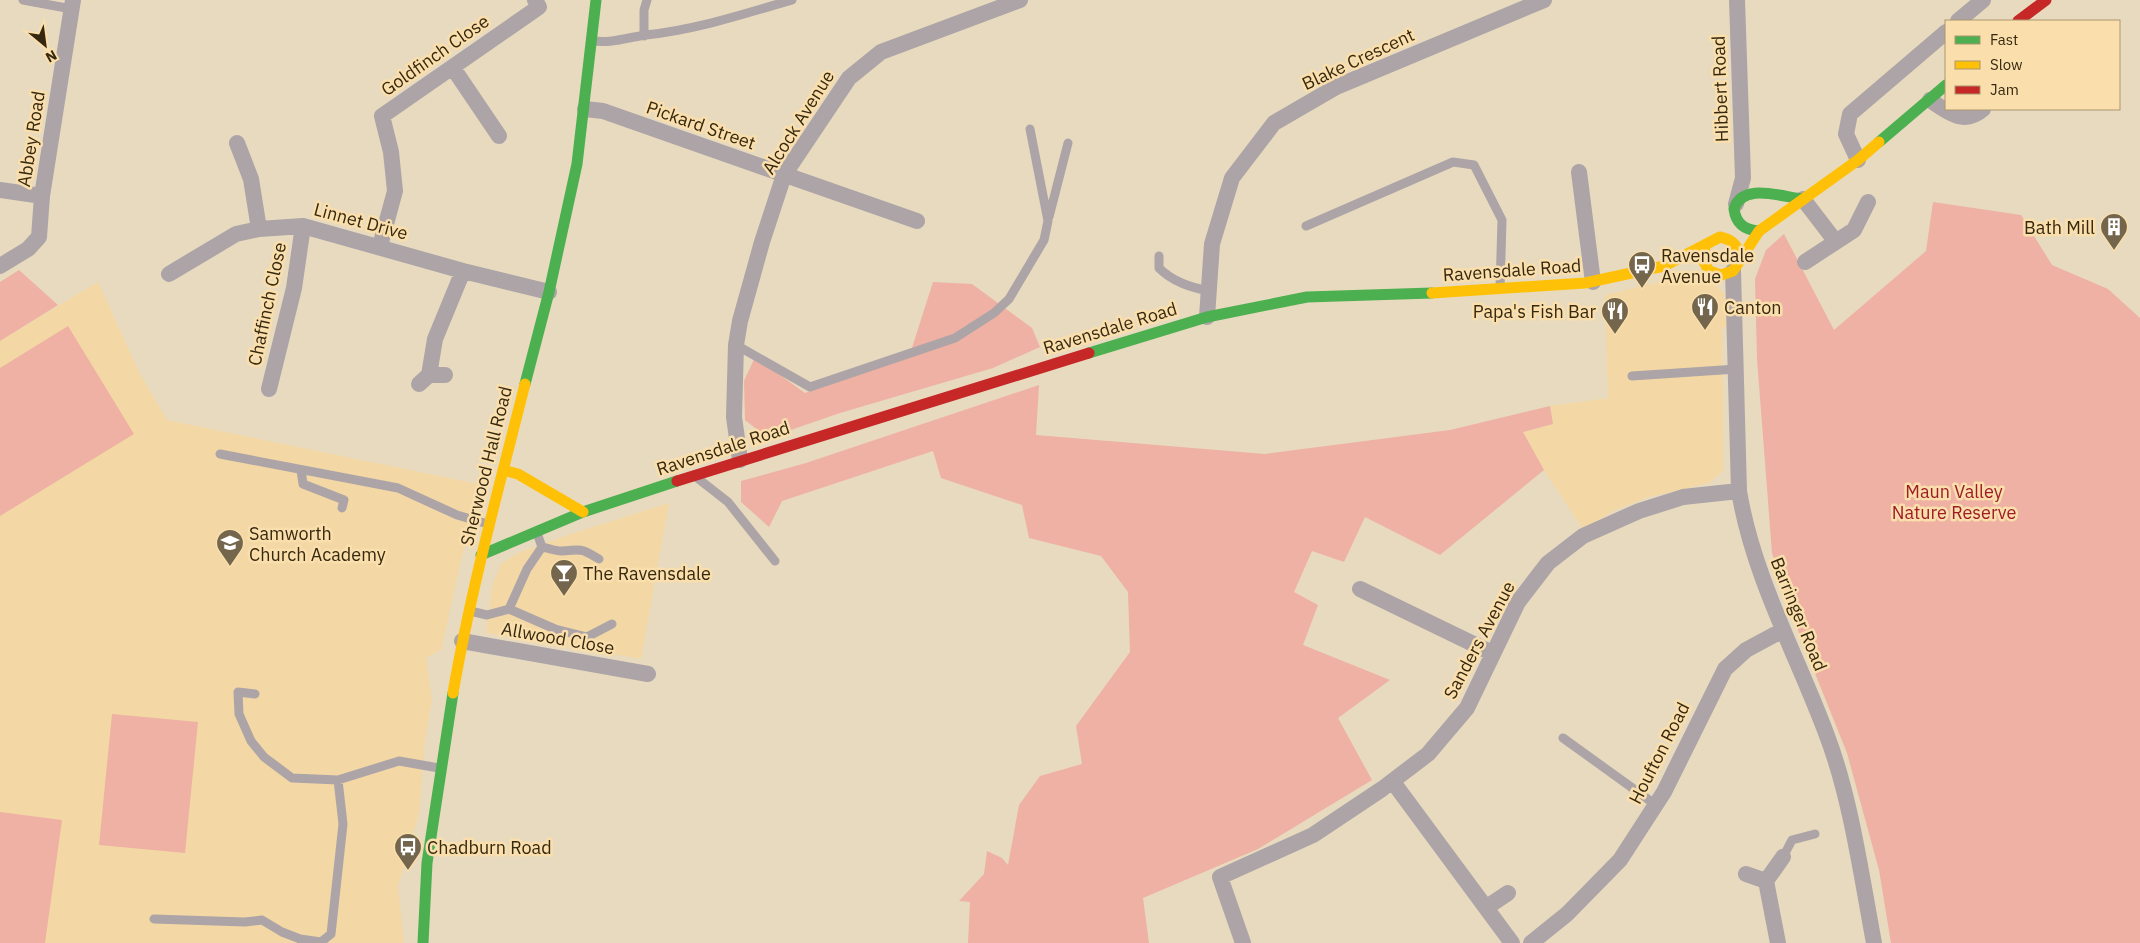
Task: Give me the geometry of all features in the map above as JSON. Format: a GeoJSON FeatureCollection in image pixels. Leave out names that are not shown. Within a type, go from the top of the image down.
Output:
{"type":"FeatureCollection","features":[{"type":"Feature","properties":{"kind":"main road","name":"Sherwood Hall Road"},"geometry":{"type":"LineString","coordinates":[[423,943],[427,863],[440,769],[462,642],[488,524],[549,292],[577,164],[599,0]]}},
{"type":"Feature","properties":{"kind":"main road"},"geometry":{"type":"LineString","coordinates":[[2019,20],[2046,0]]}},
{"type":"Feature","properties":{"kind":"main road"},"geometry":{"type":"LineString","coordinates":[[1736,266],[1759,230],[1858,160],[1945,86]]}},
{"type":"Feature","properties":{"kind":"main road"},"geometry":{"type":"LineString","coordinates":[[1758,194],[1803,199]]}},
{"type":"Feature","properties":{"kind":"main road"},"geometry":{"type":"LineString","coordinates":[[1758,194],[1771,207],[1769,223]]}},
{"type":"Feature","properties":{"kind":"main road","name":"Ravensdale Road"},"geometry":{"type":"LineString","coordinates":[[481,555],[583,512],[740,460],[1207,317],[1307,297],[1500,290],[1593,282],[1664,266],[1705,247],[1709,242],[1720,237],[1743,196],[1758,194]]}},
{"type":"Feature","properties":{"kind":"main road"},"geometry":{"type":"LineString","coordinates":[[1735,211],[1741,227],[1747,230],[1759,230]]}},
{"type":"Feature","properties":{"kind":"main road"},"geometry":{"type":"LineString","coordinates":[[1720,237],[1731,240],[1739,249],[1736,266]]}},
{"type":"Feature","properties":{"kind":"main road"},"geometry":{"type":"LineString","coordinates":[[1705,247],[1702,253],[1710,270]]}},
{"type":"Feature","properties":{"kind":"main road","name":"Ravensdale Road"},"geometry":{"type":"LineString","coordinates":[[1664,266],[1710,270],[1721,275],[1736,266]]}},
{"type":"Feature","properties":{"kind":"main road"},"geometry":{"type":"LineString","coordinates":[[502,470],[518,474],[583,512]]}},
{"type":"Feature","properties":{"kind":"main road"},"geometry":{"type":"LineString","coordinates":[[488,524],[523,537]]}},
{"type":"Feature","properties":{"kind":"street","name":"Goldfinch Close"},"geometry":{"type":"LineString","coordinates":[[380,246],[395,191],[391,152],[382,116],[540,8],[535,0]]}},
{"type":"Feature","properties":{"kind":"street","name":"Alcock Avenue"},"geometry":{"type":"LineString","coordinates":[[740,460],[734,417],[736,345],[740,321],[784,175],[848,78],[881,52],[1020,0]]}},
{"type":"Feature","properties":{"kind":"street","name":"Blake Crescent"},"geometry":{"type":"LineString","coordinates":[[1207,317],[1212,244],[1232,178],[1274,123],[1336,87],[1544,0]]}},
{"type":"Feature","properties":{"kind":"street","name":"Hibbert Road"},"geometry":{"type":"LineString","coordinates":[[1735,211],[1743,178],[1737,0]]}},
{"type":"Feature","properties":{"kind":"street"},"geometry":{"type":"LineString","coordinates":[[1959,20],[1984,0]]}},
{"type":"Feature","properties":{"kind":"street","name":"Abbey Road"},"geometry":{"type":"LineString","coordinates":[[0,266],[28,248],[39,237],[42,196],[72,5]]}},
{"type":"Feature","properties":{"kind":"street"},"geometry":{"type":"LineString","coordinates":[[1858,160],[1846,134],[1850,114],[1945,33]]}},
{"type":"Feature","properties":{"kind":"street"},"geometry":{"type":"LineString","coordinates":[[453,68],[499,136]]}},
{"type":"Feature","properties":{"kind":"street"},"geometry":{"type":"LineString","coordinates":[[1930,100],[1953,116],[1976,116],[1983,110]]}},
{"type":"Feature","properties":{"kind":"street","name":"Pickard Street"},"geometry":{"type":"LineString","coordinates":[[585,109],[603,111],[917,221]]}},
{"type":"Feature","properties":{"kind":"street"},"geometry":{"type":"LineString","coordinates":[[237,143],[251,179],[260,229]]}},
{"type":"Feature","properties":{"kind":"street"},"geometry":{"type":"LineString","coordinates":[[1579,172],[1593,282]]}},
{"type":"Feature","properties":{"kind":"street"},"geometry":{"type":"LineString","coordinates":[[1743,178],[1758,194]]}},
{"type":"Feature","properties":{"kind":"street"},"geometry":{"type":"LineString","coordinates":[[0,190],[42,196]]}},
{"type":"Feature","properties":{"kind":"street"},"geometry":{"type":"LineString","coordinates":[[1803,199],[1836,242]]}},
{"type":"Feature","properties":{"kind":"street"},"geometry":{"type":"LineString","coordinates":[[1805,262],[1854,230],[1868,202]]}},
{"type":"Feature","properties":{"kind":"street","name":"Linnet Drive"},"geometry":{"type":"LineString","coordinates":[[170,274],[236,234],[260,229],[303,226],[380,246],[463,271],[549,292]]}},
{"type":"Feature","properties":{"kind":"street","name":"Chaffinch Close"},"geometry":{"type":"LineString","coordinates":[[269,389],[294,288],[303,226]]}},
{"type":"Feature","properties":{"kind":"street","name":"Barringer Road"},"geometry":{"type":"LineString","coordinates":[[1736,266],[1734,292],[1739,491],[1743,518],[1757,562],[1783,630],[1827,734],[1841,783],[1874,943]]}},
{"type":"Feature","properties":{"kind":"street"},"geometry":{"type":"LineString","coordinates":[[1710,270],[1734,292]]}},
{"type":"Feature","properties":{"kind":"street"},"geometry":{"type":"LineString","coordinates":[[431,378],[435,339],[463,271]]}},
{"type":"Feature","properties":{"kind":"street","name":"Sanders Avenue"},"geometry":{"type":"LineString","coordinates":[[1243,943],[1220,877],[1313,835],[1393,782],[1428,754],[1467,708],[1518,602],[1548,563],[1583,536],[1639,510],[1683,497],[1739,491]]}},
{"type":"Feature","properties":{"kind":"street"},"geometry":{"type":"LineString","coordinates":[[1360,589],[1492,653]]}},
{"type":"Feature","properties":{"kind":"street","name":"Houfton Road"},"geometry":{"type":"LineString","coordinates":[[1531,943],[1567,914],[1620,860],[1656,805],[1725,669],[1746,650],[1783,630]]}},
{"type":"Feature","properties":{"kind":"street","name":"Allwood Close"},"geometry":{"type":"LineString","coordinates":[[462,642],[648,674]]}},
{"type":"Feature","properties":{"kind":"street"},"geometry":{"type":"LineString","coordinates":[[1393,782],[1512,943]]}},
{"type":"Feature","properties":{"kind":"street"},"geometry":{"type":"LineString","coordinates":[[1778,943],[1766,881],[1783,857]]}},
{"type":"Feature","properties":{"kind":"street"},"geometry":{"type":"LineString","coordinates":[[1746,874],[1766,881]]}},
{"type":"Feature","properties":{"kind":"street"},"geometry":{"type":"LineString","coordinates":[[1487,907],[1508,893]]}},
{"type":"Feature","properties":{"kind":"lane"},"geometry":{"type":"LineString","coordinates":[[23,0],[72,5]]}},
{"type":"Feature","properties":{"kind":"lane"},"geometry":{"type":"LineString","coordinates":[[644,36],[644,10],[647,0]]}},
{"type":"Feature","properties":{"kind":"lane"},"geometry":{"type":"LineString","coordinates":[[592,41],[611,43],[665,34],[728,19],[792,0]]}},
{"type":"Feature","properties":{"kind":"lane"},"geometry":{"type":"LineString","coordinates":[[1030,129],[1048,221]]}},
{"type":"Feature","properties":{"kind":"lane"},"geometry":{"type":"LineString","coordinates":[[736,345],[810,387],[955,338],[994,313],[1009,299],[1044,240],[1068,142]]}},
{"type":"Feature","properties":{"kind":"lane"},"geometry":{"type":"LineString","coordinates":[[1306,226],[1453,162],[1474,165],[1502,220],[1500,290]]}},
{"type":"Feature","properties":{"kind":"lane"},"geometry":{"type":"LineString","coordinates":[[1159,256],[1159,268],[1164,273],[1186,286],[1209,291]]}},
{"type":"Feature","properties":{"kind":"lane"},"geometry":{"type":"LineString","coordinates":[[1632,376],[1737,369]]}},
{"type":"Feature","properties":{"kind":"lane"},"geometry":{"type":"LineString","coordinates":[[220,454],[398,488],[457,516],[488,524]]}},
{"type":"Feature","properties":{"kind":"lane"},"geometry":{"type":"LineString","coordinates":[[300,470],[303,484],[344,500],[342,508]]}},
{"type":"Feature","properties":{"kind":"lane"},"geometry":{"type":"LineString","coordinates":[[694,476],[728,502],[775,561]]}},
{"type":"Feature","properties":{"kind":"lane"},"geometry":{"type":"LineString","coordinates":[[536,531],[542,547]]}},
{"type":"Feature","properties":{"kind":"lane"},"geometry":{"type":"LineString","coordinates":[[542,547],[560,551],[574,548],[585,550],[599,559]]}},
{"type":"Feature","properties":{"kind":"lane"},"geometry":{"type":"LineString","coordinates":[[509,609],[527,569],[542,547]]}},
{"type":"Feature","properties":{"kind":"lane"},"geometry":{"type":"LineString","coordinates":[[470,611],[487,615],[509,609],[554,629],[587,637],[612,624]]}},
{"type":"Feature","properties":{"kind":"lane"},"geometry":{"type":"LineString","coordinates":[[255,694],[238,692],[238,714],[251,741],[264,757],[292,778],[338,780],[399,761],[440,769]]}},
{"type":"Feature","properties":{"kind":"lane"},"geometry":{"type":"LineString","coordinates":[[1563,738],[1656,805]]}},
{"type":"Feature","properties":{"kind":"lane"},"geometry":{"type":"LineString","coordinates":[[154,918],[236,922],[262,920],[282,932],[300,939],[321,942],[331,934],[343,824],[338,780]]}},
{"type":"Feature","properties":{"kind":"lane"},"geometry":{"type":"LineString","coordinates":[[1783,857],[1792,840],[1816,834]]}},
{"type":"Feature","properties":{"kind":"shaded area"},"geometry":{"type":"Polygon","coordinates":[[[1688,275],[1706,277],[1725,294],[1728,327],[1722,327],[1723,471],[1709,483],[1649,497],[1615,510],[1583,529],[1544,470],[1523,432],[1553,424],[1550,406],[1608,398],[1605,295],[1688,275]]]}},
{"type":"Feature","properties":{"kind":"shaded area","name":"Samworth Church Academy"},"geometry":{"type":"Polygon","coordinates":[[[98,282],[139,372],[167,420],[478,484],[441,650],[426,658],[432,700],[425,740],[419,814],[398,886],[404,943],[0,943],[0,341],[98,282]]]}},
{"type":"Feature","properties":{"kind":"shaded area"},"geometry":{"type":"Polygon","coordinates":[[[669,503],[641,659],[486,633],[493,583],[501,564],[518,553],[669,503]]]}},
{"type":"Feature","properties":{"kind":"green space","name":"Maun Valley Nature Reserve"},"geometry":{"type":"Polygon","coordinates":[[[1933,202],[2021,215],[2052,265],[2108,289],[2140,318],[2140,943],[1891,943],[1879,870],[1847,753],[1800,636],[1772,553],[1757,359],[1755,279],[1766,250],[1784,234],[1834,330],[1926,251],[1933,202]]]}},
{"type":"Feature","properties":{"kind":"green space"},"geometry":{"type":"Polygon","coordinates":[[[19,270],[58,305],[0,341],[0,282],[19,270]]]}},
{"type":"Feature","properties":{"kind":"green space"},"geometry":{"type":"Polygon","coordinates":[[[933,282],[972,284],[1032,328],[1040,347],[993,368],[840,413],[782,433],[764,435],[745,420],[744,381],[755,357],[805,393],[910,354],[933,282]]]}},
{"type":"Feature","properties":{"kind":"green space"},"geometry":{"type":"Polygon","coordinates":[[[68,326],[134,434],[0,516],[0,368],[68,326]]]}},
{"type":"Feature","properties":{"kind":"green space"},"geometry":{"type":"Polygon","coordinates":[[[1039,385],[1036,435],[1265,454],[1450,430],[1550,406],[1553,424],[1523,432],[1544,470],[1440,555],[1365,517],[1344,562],[1312,551],[1294,592],[1318,605],[1303,645],[1390,680],[1338,718],[1372,780],[1258,849],[1143,898],[1149,943],[968,943],[970,902],[959,901],[984,874],[987,851],[1002,858],[1008,865],[1019,805],[1040,776],[1082,764],[1076,726],[1130,652],[1128,592],[1101,556],[1029,538],[1022,505],[941,478],[933,451],[782,501],[769,527],[741,502],[741,481],[806,463],[1039,385]]]}},
{"type":"Feature","properties":{"kind":"green space"},"geometry":{"type":"Polygon","coordinates":[[[112,714],[198,722],[185,853],[99,845],[112,714]]]}},
{"type":"Feature","properties":{"kind":"green space"},"geometry":{"type":"Polygon","coordinates":[[[0,812],[62,820],[45,943],[0,943],[0,812]]]}},
{"type":"Feature","properties":{"kind":"traffic: fast"},"geometry":{"type":"LineString","coordinates":[[525,384],[549,292],[577,164],[596,0]]}},
{"type":"Feature","properties":{"kind":"traffic: fast"},"geometry":{"type":"LineString","coordinates":[[1879,142],[1945,86]]}},
{"type":"Feature","properties":{"kind":"traffic: fast"},"geometry":{"type":"LineString","coordinates":[[1759,231],[1745,228],[1739,222],[1734,209],[1738,201],[1754,193],[1803,199]]}},
{"type":"Feature","properties":{"kind":"traffic: fast"},"geometry":{"type":"LineString","coordinates":[[1089,353],[1207,317],[1307,297],[1432,293]]}},
{"type":"Feature","properties":{"kind":"traffic: fast"},"geometry":{"type":"LineString","coordinates":[[481,555],[583,512],[677,481]]}},
{"type":"Feature","properties":{"kind":"traffic: fast"},"geometry":{"type":"LineString","coordinates":[[423,943],[427,863],[453,693]]}},
{"type":"Feature","properties":{"kind":"traffic: slow"},"geometry":{"type":"LineString","coordinates":[[1705,247],[1703,260],[1709,271],[1721,275],[1733,271],[1759,231],[1858,160],[1879,142]]}},
{"type":"Feature","properties":{"kind":"traffic: slow"},"geometry":{"type":"LineString","coordinates":[[1432,293],[1585,283],[1664,266],[1720,237],[1729,240],[1735,245],[1739,261]]}},
{"type":"Feature","properties":{"kind":"traffic: slow"},"geometry":{"type":"LineString","coordinates":[[453,693],[477,577],[525,384]]}},
{"type":"Feature","properties":{"kind":"traffic: slow"},"geometry":{"type":"LineString","coordinates":[[503,470],[518,474],[583,512]]}},
{"type":"Feature","properties":{"kind":"traffic: jam"},"geometry":{"type":"LineString","coordinates":[[2019,20],[2046,0]]}},
{"type":"Feature","properties":{"kind":"traffic: jam"},"geometry":{"type":"LineString","coordinates":[[677,481],[1089,353]]}},
{"type":"Feature","properties":{"kind":"place","name":"Bath Mill"},"geometry":{"type":"Point","coordinates":[2114,251]}},
{"type":"Feature","properties":{"kind":"place","name":"Ravensdale Avenue"},"geometry":{"type":"Point","coordinates":[1642,289]}},
{"type":"Feature","properties":{"kind":"place","name":"Canton"},"geometry":{"type":"Point","coordinates":[1705,331]}},
{"type":"Feature","properties":{"kind":"place","name":"Papa's Fish Bar"},"geometry":{"type":"Point","coordinates":[1615,335]}},
{"type":"Feature","properties":{"kind":"place","name":"Samworth Church Academy"},"geometry":{"type":"Point","coordinates":[230,567]}},
{"type":"Feature","properties":{"kind":"place","name":"The Ravensdale"},"geometry":{"type":"Point","coordinates":[564,597]}},
{"type":"Feature","properties":{"kind":"place","name":"Chadburn Road"},"geometry":{"type":"Point","coordinates":[408,871]}}]}
